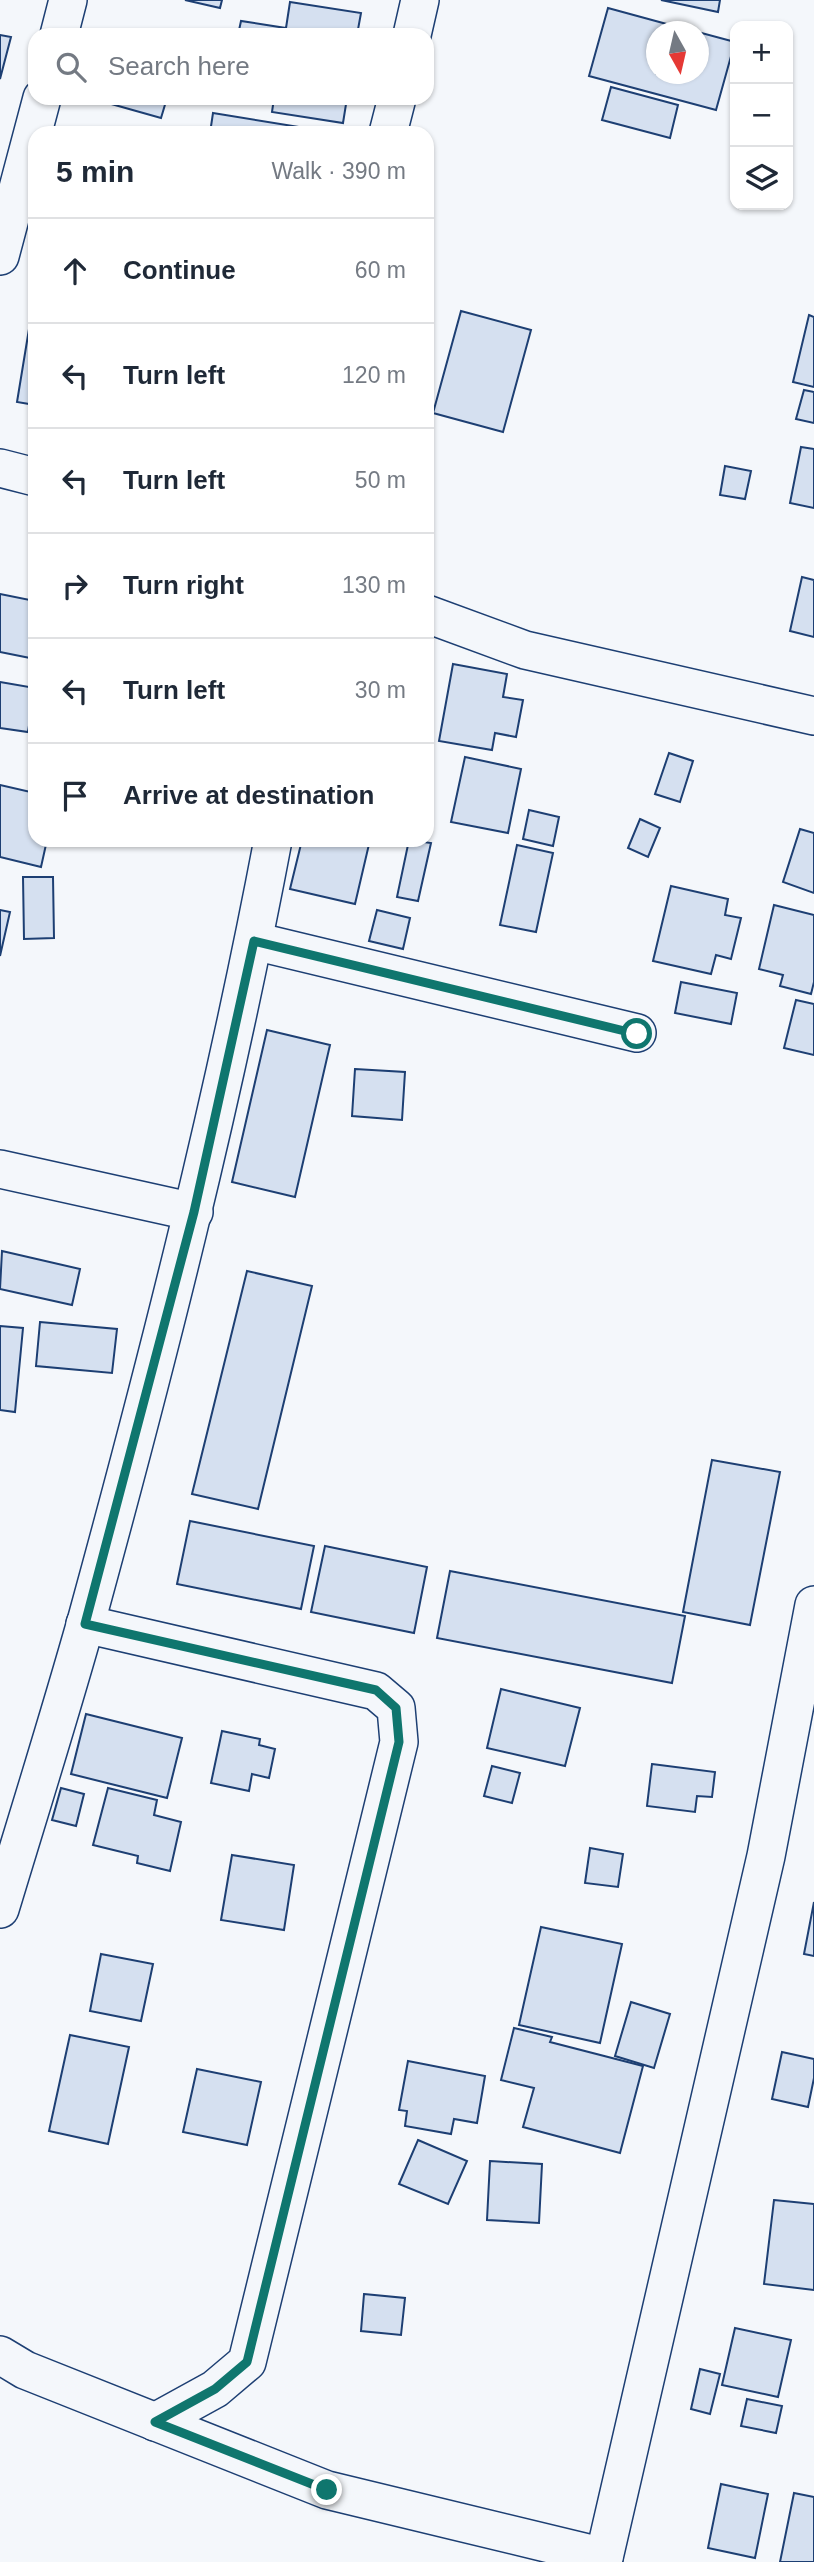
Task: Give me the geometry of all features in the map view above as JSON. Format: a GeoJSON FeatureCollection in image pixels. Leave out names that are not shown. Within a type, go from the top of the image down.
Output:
{"type":"FeatureCollection","features":[{"type":"Feature","properties":{"kind":"street"},"geometry":{"type":"LineString","coordinates":[[61,28],[68,0]]}},
{"type":"Feature","properties":{"kind":"street"},"geometry":{"type":"LineString","coordinates":[[414,28],[420,0]]}},
{"type":"Feature","properties":{"kind":"street"},"geometry":{"type":"LineString","coordinates":[[35,126],[40,105]]}},
{"type":"Feature","properties":{"kind":"street"},"geometry":{"type":"LineString","coordinates":[[390,126],[395,105]]}},
{"type":"Feature","properties":{"kind":"street"},"geometry":{"type":"LineString","coordinates":[[0,256],[28,151]]}},
{"type":"Feature","properties":{"kind":"street"},"geometry":{"type":"LineString","coordinates":[[0,468],[28,475]]}},
{"type":"Feature","properties":{"kind":"street"},"geometry":{"type":"LineString","coordinates":[[434,617],[525,650],[814,716]]}},
{"type":"Feature","properties":{"kind":"street"},"geometry":{"type":"LineString","coordinates":[[0,1909],[85,1624],[194,1212],[254,941],[271,847]]}},
{"type":"Feature","properties":{"kind":"street"},"geometry":{"type":"LineString","coordinates":[[254,941],[637,1034]]}},
{"type":"Feature","properties":{"kind":"street"},"geometry":{"type":"LineString","coordinates":[[0,1169],[194,1212]]}},
{"type":"Feature","properties":{"kind":"street"},"geometry":{"type":"LineString","coordinates":[[0,2355],[25,2370],[327,2490],[603,2560],[766,1856],[805,1703],[814,1605]]}},
{"type":"Feature","properties":{"kind":"street"},"geometry":{"type":"LineString","coordinates":[[85,1624],[376,1690],[396,1708],[397,1719],[399,1742],[396,1755],[247,2362],[215,2389],[155,2422]]}},
{"type":"Feature","properties":{"kind":"building"},"geometry":{"type":"Polygon","coordinates":[[[185,0],[222,0],[220,8],[185,0]]]}},
{"type":"Feature","properties":{"kind":"building"},"geometry":{"type":"Polygon","coordinates":[[[661,0],[720,0],[718,12],[661,0]]]}},
{"type":"Feature","properties":{"kind":"building"},"geometry":{"type":"Polygon","coordinates":[[[290,2],[361,13],[358,28],[286,28],[290,2]]]}},
{"type":"Feature","properties":{"kind":"building"},"geometry":{"type":"Polygon","coordinates":[[[608,8],[656,21],[646,21],[646,84],[709,84],[709,35],[730,41],[730,60],[716,110],[589,76],[608,8]]]}},
{"type":"Feature","properties":{"kind":"building"},"geometry":{"type":"Polygon","coordinates":[[[241,21],[286,28],[240,28],[241,21]]]}},
{"type":"Feature","properties":{"kind":"building"},"geometry":{"type":"Polygon","coordinates":[[[0,35],[11,37],[0,79],[0,35]]]}},
{"type":"Feature","properties":{"kind":"building"},"geometry":{"type":"Polygon","coordinates":[[[611,87],[678,105],[670,138],[602,120],[611,87]]]}},
{"type":"Feature","properties":{"kind":"building"},"geometry":{"type":"Polygon","coordinates":[[[115,105],[165,105],[161,118],[115,105]]]}},
{"type":"Feature","properties":{"kind":"building"},"geometry":{"type":"Polygon","coordinates":[[[273,105],[346,105],[343,123],[272,112],[273,105]]]}},
{"type":"Feature","properties":{"kind":"building"},"geometry":{"type":"Polygon","coordinates":[[[213,113],[293,126],[211,126],[213,113]]]}},
{"type":"Feature","properties":{"kind":"building"},"geometry":{"type":"Polygon","coordinates":[[[461,311],[531,330],[503,432],[434,413],[461,311]]]}},
{"type":"Feature","properties":{"kind":"building"},"geometry":{"type":"Polygon","coordinates":[[[809,315],[814,317],[814,387],[793,382],[809,315]]]}},
{"type":"Feature","properties":{"kind":"building"},"geometry":{"type":"Polygon","coordinates":[[[28,335],[28,404],[17,402],[28,335]]]}},
{"type":"Feature","properties":{"kind":"building"},"geometry":{"type":"Polygon","coordinates":[[[804,390],[814,392],[814,423],[796,419],[804,390]]]}},
{"type":"Feature","properties":{"kind":"building"},"geometry":{"type":"Polygon","coordinates":[[[801,447],[814,449],[814,508],[790,503],[801,447]]]}},
{"type":"Feature","properties":{"kind":"building"},"geometry":{"type":"Polygon","coordinates":[[[725,466],[751,471],[745,499],[720,495],[725,466]]]}},
{"type":"Feature","properties":{"kind":"building"},"geometry":{"type":"Polygon","coordinates":[[[802,577],[814,580],[814,637],[790,631],[802,577]]]}},
{"type":"Feature","properties":{"kind":"building"},"geometry":{"type":"Polygon","coordinates":[[[0,594],[28,600],[28,658],[0,652],[0,594]]]}},
{"type":"Feature","properties":{"kind":"building"},"geometry":{"type":"Polygon","coordinates":[[[453,664],[507,674],[503,697],[523,700],[516,737],[495,733],[492,750],[439,741],[453,664]]]}},
{"type":"Feature","properties":{"kind":"building"},"geometry":{"type":"Polygon","coordinates":[[[0,682],[28,687],[28,732],[0,728],[0,682]]]}},
{"type":"Feature","properties":{"kind":"building"},"geometry":{"type":"Polygon","coordinates":[[[669,753],[693,761],[680,802],[655,794],[669,753]]]}},
{"type":"Feature","properties":{"kind":"building"},"geometry":{"type":"Polygon","coordinates":[[[465,757],[521,769],[508,833],[451,822],[465,757]]]}},
{"type":"Feature","properties":{"kind":"building"},"geometry":{"type":"Polygon","coordinates":[[[0,785],[28,791],[28,847],[45,847],[41,867],[0,857],[0,785]]]}},
{"type":"Feature","properties":{"kind":"building"},"geometry":{"type":"Polygon","coordinates":[[[529,810],[559,817],[553,846],[523,839],[529,810]]]}},
{"type":"Feature","properties":{"kind":"building"},"geometry":{"type":"Polygon","coordinates":[[[640,819],[660,828],[648,857],[628,848],[640,819]]]}},
{"type":"Feature","properties":{"kind":"building"},"geometry":{"type":"Polygon","coordinates":[[[800,829],[814,833],[814,893],[783,882],[800,829]]]}},
{"type":"Feature","properties":{"kind":"building"},"geometry":{"type":"Polygon","coordinates":[[[517,845],[553,853],[536,932],[500,925],[517,845]]]}},
{"type":"Feature","properties":{"kind":"building"},"geometry":{"type":"Polygon","coordinates":[[[300,847],[368,847],[355,904],[290,889],[300,847]]]}},
{"type":"Feature","properties":{"kind":"building"},"geometry":{"type":"Polygon","coordinates":[[[408,847],[430,847],[418,901],[397,897],[408,847]]]}},
{"type":"Feature","properties":{"kind":"building"},"geometry":{"type":"Polygon","coordinates":[[[23,877],[53,877],[54,938],[24,939],[23,877]]]}},
{"type":"Feature","properties":{"kind":"building"},"geometry":{"type":"Polygon","coordinates":[[[671,886],[728,899],[725,915],[741,918],[731,959],[716,955],[711,974],[653,961],[671,886]]]}},
{"type":"Feature","properties":{"kind":"building"},"geometry":{"type":"Polygon","coordinates":[[[774,905],[814,915],[814,982],[811,994],[780,986],[783,975],[759,969],[774,905]]]}},
{"type":"Feature","properties":{"kind":"building"},"geometry":{"type":"Polygon","coordinates":[[[0,910],[10,912],[0,956],[0,910]]]}},
{"type":"Feature","properties":{"kind":"building"},"geometry":{"type":"Polygon","coordinates":[[[377,910],[410,918],[403,949],[369,941],[377,910]]]}},
{"type":"Feature","properties":{"kind":"building"},"geometry":{"type":"Polygon","coordinates":[[[681,982],[737,993],[731,1024],[675,1013],[681,982]]]}},
{"type":"Feature","properties":{"kind":"building"},"geometry":{"type":"Polygon","coordinates":[[[796,1000],[814,1004],[814,1055],[784,1048],[796,1000]]]}},
{"type":"Feature","properties":{"kind":"building"},"geometry":{"type":"Polygon","coordinates":[[[267,1030],[330,1045],[295,1197],[232,1182],[267,1030]]]}},
{"type":"Feature","properties":{"kind":"building"},"geometry":{"type":"Polygon","coordinates":[[[355,1069],[405,1072],[402,1120],[352,1116],[355,1069]]]}},
{"type":"Feature","properties":{"kind":"building"},"geometry":{"type":"Polygon","coordinates":[[[2,1251],[80,1269],[72,1305],[0,1289],[2,1251]]]}},
{"type":"Feature","properties":{"kind":"building"},"geometry":{"type":"Polygon","coordinates":[[[247,1271],[312,1286],[258,1509],[192,1494],[247,1271]]]}},
{"type":"Feature","properties":{"kind":"building"},"geometry":{"type":"Polygon","coordinates":[[[40,1322],[117,1329],[112,1373],[36,1366],[40,1322]]]}},
{"type":"Feature","properties":{"kind":"building"},"geometry":{"type":"Polygon","coordinates":[[[0,1326],[23,1328],[15,1412],[0,1410],[0,1326]]]}},
{"type":"Feature","properties":{"kind":"building"},"geometry":{"type":"Polygon","coordinates":[[[712,1460],[780,1472],[750,1625],[683,1612],[712,1460]]]}},
{"type":"Feature","properties":{"kind":"building"},"geometry":{"type":"Polygon","coordinates":[[[190,1521],[314,1546],[301,1609],[177,1584],[190,1521]]]}},
{"type":"Feature","properties":{"kind":"building"},"geometry":{"type":"Polygon","coordinates":[[[325,1546],[427,1567],[414,1633],[311,1612],[325,1546]]]}},
{"type":"Feature","properties":{"kind":"building"},"geometry":{"type":"Polygon","coordinates":[[[450,1571],[685,1616],[672,1683],[437,1638],[450,1571]]]}},
{"type":"Feature","properties":{"kind":"building"},"geometry":{"type":"Polygon","coordinates":[[[501,1689],[580,1708],[565,1766],[487,1748],[501,1689]]]}},
{"type":"Feature","properties":{"kind":"building"},"geometry":{"type":"Polygon","coordinates":[[[86,1714],[182,1738],[167,1798],[71,1774],[86,1714]]]}},
{"type":"Feature","properties":{"kind":"building"},"geometry":{"type":"Polygon","coordinates":[[[222,1731],[260,1739],[259,1745],[275,1749],[269,1778],[252,1774],[249,1791],[211,1783],[222,1731]]]}},
{"type":"Feature","properties":{"kind":"building"},"geometry":{"type":"Polygon","coordinates":[[[652,1764],[715,1772],[712,1797],[697,1796],[695,1812],[647,1806],[652,1764]]]}},
{"type":"Feature","properties":{"kind":"building"},"geometry":{"type":"Polygon","coordinates":[[[492,1766],[520,1773],[512,1803],[484,1796],[492,1766]]]}},
{"type":"Feature","properties":{"kind":"building"},"geometry":{"type":"Polygon","coordinates":[[[61,1788],[84,1794],[76,1826],[52,1820],[61,1788]]]}},
{"type":"Feature","properties":{"kind":"building"},"geometry":{"type":"Polygon","coordinates":[[[108,1788],[157,1800],[154,1815],[181,1822],[170,1871],[137,1863],[138,1856],[93,1845],[108,1788]]]}},
{"type":"Feature","properties":{"kind":"building"},"geometry":{"type":"Polygon","coordinates":[[[590,1848],[623,1854],[618,1887],[585,1883],[590,1848]]]}},
{"type":"Feature","properties":{"kind":"building"},"geometry":{"type":"Polygon","coordinates":[[[232,1855],[294,1865],[284,1930],[221,1920],[232,1855]]]}},
{"type":"Feature","properties":{"kind":"building"},"geometry":{"type":"Polygon","coordinates":[[[814,1902],[814,1956],[804,1954],[814,1902]]]}},
{"type":"Feature","properties":{"kind":"building"},"geometry":{"type":"Polygon","coordinates":[[[541,1927],[622,1944],[600,2043],[519,2025],[541,1927]]]}},
{"type":"Feature","properties":{"kind":"building"},"geometry":{"type":"Polygon","coordinates":[[[101,1954],[153,1964],[141,2021],[90,2011],[101,1954]]]}},
{"type":"Feature","properties":{"kind":"building"},"geometry":{"type":"Polygon","coordinates":[[[631,2002],[670,2014],[654,2068],[615,2056],[631,2002]]]}},
{"type":"Feature","properties":{"kind":"building"},"geometry":{"type":"Polygon","coordinates":[[[514,2028],[552,2037],[550,2042],[643,2066],[620,2153],[523,2127],[534,2088],[501,2080],[514,2028]]]}},
{"type":"Feature","properties":{"kind":"building"},"geometry":{"type":"Polygon","coordinates":[[[70,2035],[129,2047],[108,2144],[49,2131],[70,2035]]]}},
{"type":"Feature","properties":{"kind":"building"},"geometry":{"type":"Polygon","coordinates":[[[782,2052],[814,2059],[814,2078],[808,2107],[772,2099],[782,2052]]]}},
{"type":"Feature","properties":{"kind":"building"},"geometry":{"type":"Polygon","coordinates":[[[408,2061],[485,2076],[477,2123],[454,2119],[451,2134],[405,2126],[407,2111],[399,2110],[408,2061]]]}},
{"type":"Feature","properties":{"kind":"building"},"geometry":{"type":"Polygon","coordinates":[[[197,2069],[261,2082],[247,2145],[183,2132],[197,2069]]]}},
{"type":"Feature","properties":{"kind":"building"},"geometry":{"type":"Polygon","coordinates":[[[418,2140],[467,2161],[448,2204],[399,2184],[418,2140]]]}},
{"type":"Feature","properties":{"kind":"building"},"geometry":{"type":"Polygon","coordinates":[[[490,2161],[542,2164],[539,2223],[487,2220],[490,2161]]]}},
{"type":"Feature","properties":{"kind":"building"},"geometry":{"type":"Polygon","coordinates":[[[774,2200],[814,2204],[814,2290],[764,2284],[774,2200]]]}},
{"type":"Feature","properties":{"kind":"building"},"geometry":{"type":"Polygon","coordinates":[[[364,2294],[405,2298],[401,2335],[361,2331],[364,2294]]]}},
{"type":"Feature","properties":{"kind":"building"},"geometry":{"type":"Polygon","coordinates":[[[735,2328],[791,2340],[778,2397],[722,2385],[735,2328]]]}},
{"type":"Feature","properties":{"kind":"building"},"geometry":{"type":"Polygon","coordinates":[[[700,2369],[720,2374],[710,2414],[691,2409],[700,2369]]]}},
{"type":"Feature","properties":{"kind":"building"},"geometry":{"type":"Polygon","coordinates":[[[747,2399],[782,2406],[776,2433],[741,2426],[747,2399]]]}},
{"type":"Feature","properties":{"kind":"building"},"geometry":{"type":"Polygon","coordinates":[[[721,2484],[768,2494],[755,2558],[708,2548],[721,2484]]]}},
{"type":"Feature","properties":{"kind":"building"},"geometry":{"type":"Polygon","coordinates":[[[794,2493],[814,2497],[814,2562],[780,2562],[794,2493]]]}},
{"type":"Feature","properties":{"kind":"route"},"geometry":{"type":"LineString","coordinates":[[327,2490],[155,2422],[215,2389],[247,2362],[399,1742],[396,1708],[376,1690],[85,1624],[194,1212],[254,941],[637,1034]]}}]}
